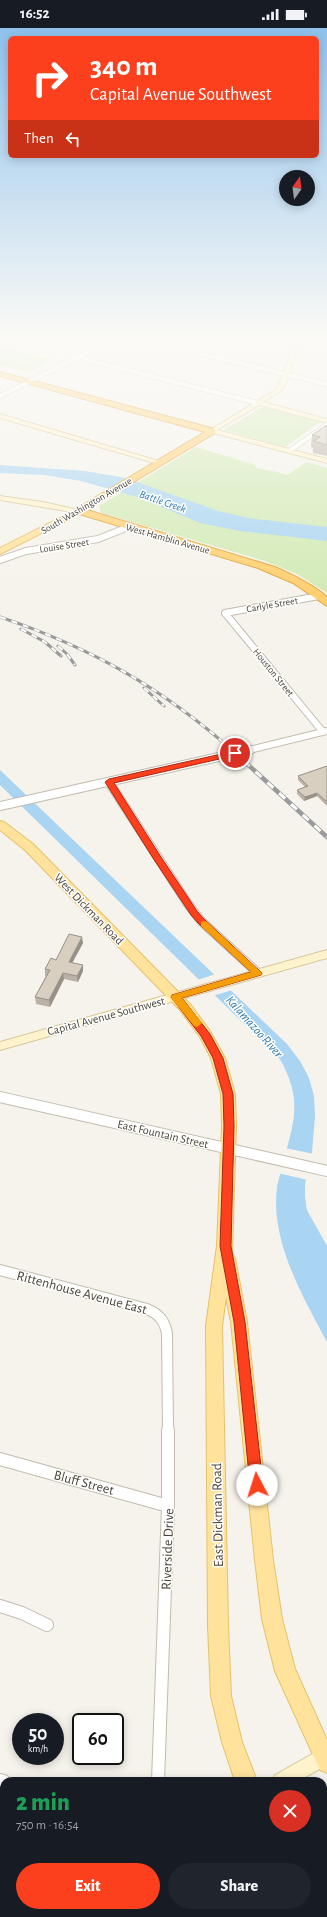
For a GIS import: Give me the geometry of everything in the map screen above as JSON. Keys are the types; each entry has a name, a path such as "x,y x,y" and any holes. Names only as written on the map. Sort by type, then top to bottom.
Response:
{"highway":[{"path":"179,422 212,431"},
{"name":"South Washington Avenue","path":"79,511 212,431"},
{"name":"West Hamblin Avenue","path":"79,511 128,527 262,566 286,575 323,599"}],"main road":[{"name":"South Washington Avenue","path":"0,551 79,511"},
{"name":"West Dickman Road","path":"0,824 29,847 176,997"},
{"name":"East Dickman Road","path":"176,997 205,1034 218,1058 228,1094 225,1246 214,1326 221,1696 232,1742 245,1777"},
{"name":"East Dickman Road","path":"225,1246 240,1329 264,1560 272,1619 285,1671 325,1760"}],"street":[{"path":"21,422 160,463"},
{"path":"212,431 227,422"},
{"path":"289,451 327,425"},
{"path":"212,431 327,462"},
{"name":"West Hamblin Avenue","path":"0,498 79,511"},
{"name":"Louise Street","path":"0,560 26,551 98,539 128,527"},
{"name":"Carlyle Street","path":"227,615 323,599"},
{"name":"Houston Street","path":"227,615 325,732"},
{"path":"3,805 325,732"},
{"path":"109,782 188,904 201,921 258,973"},
{"name":"Capital Avenue Southwest","path":"0,1046 327,954"},
{"name":"East Fountain Street","path":"0,1097 327,1170"},
{"name":"Rittenhouse Avenue East","path":"0,1270 147,1309 156,1312 162,1318"},
{"name":"Riverside Drive","path":"158,1777 168,1506 167,1334 165,1323 162,1318"},
{"name":"Bluff Street","path":"0,1459 168,1506"},
{"path":"0,1606 22,1613 47,1625"},
{"path":"289,1777 325,1760"}],"green space":[{"path":"237,422 320,422 285,447 224,430"},
{"path":"196,447 255,465 257,468 287,475 307,462 327,468 327,593 297,574 265,561 101,513 99,506"}],"water":[{"name":"Battle Creek","path":"0,465 85,471 126,478 218,511 248,518 327,527 327,541 240,531 200,523 137,497 81,481 44,475 0,473"},
{"name":"Kalamazoo River","path":"0,770 287,1044 300,1061 309,1078 314,1096 315,1116 312,1152 305,1184 305,1197 307,1210 327,1246 327,1342 290,1268 278,1228 276,1208 277,1188 293,1123 294,1111 292,1087 280,1059 0,785"}],"pier":[{"path":"216,974 232,990 213,996 197,980"},
{"path":"285,1148 314,1154 308,1180 278,1173"}],"building":[{"path":"327,425 327,445 314,441 320,437 312,435"},
{"path":"327,766 327,802 317,793 305,797 297,790 308,786 298,776"},
{"path":"69,934 82,937 69,962 83,965 77,976 63,973 49,1000 35,997 50,970 45,969 51,958 56,960"}],"railway":[{"path":"0,617 65,642 124,672 179,707 233,751"},
{"path":"21,629 45,642 61,656"},
{"path":"58,646 67,654 75,665"},
{"path":"144,688 164,706"},
{"path":"232,750 327,837"}],"slow traffic":[{"path":"197,1023 176,997 258,973 204,924"}],"route":[{"path":"235,753 109,782 194,913 258,973 176,997 205,1034 218,1058 228,1094 229,1126 225,1246 239,1322 247,1381 257,1485"}]}
